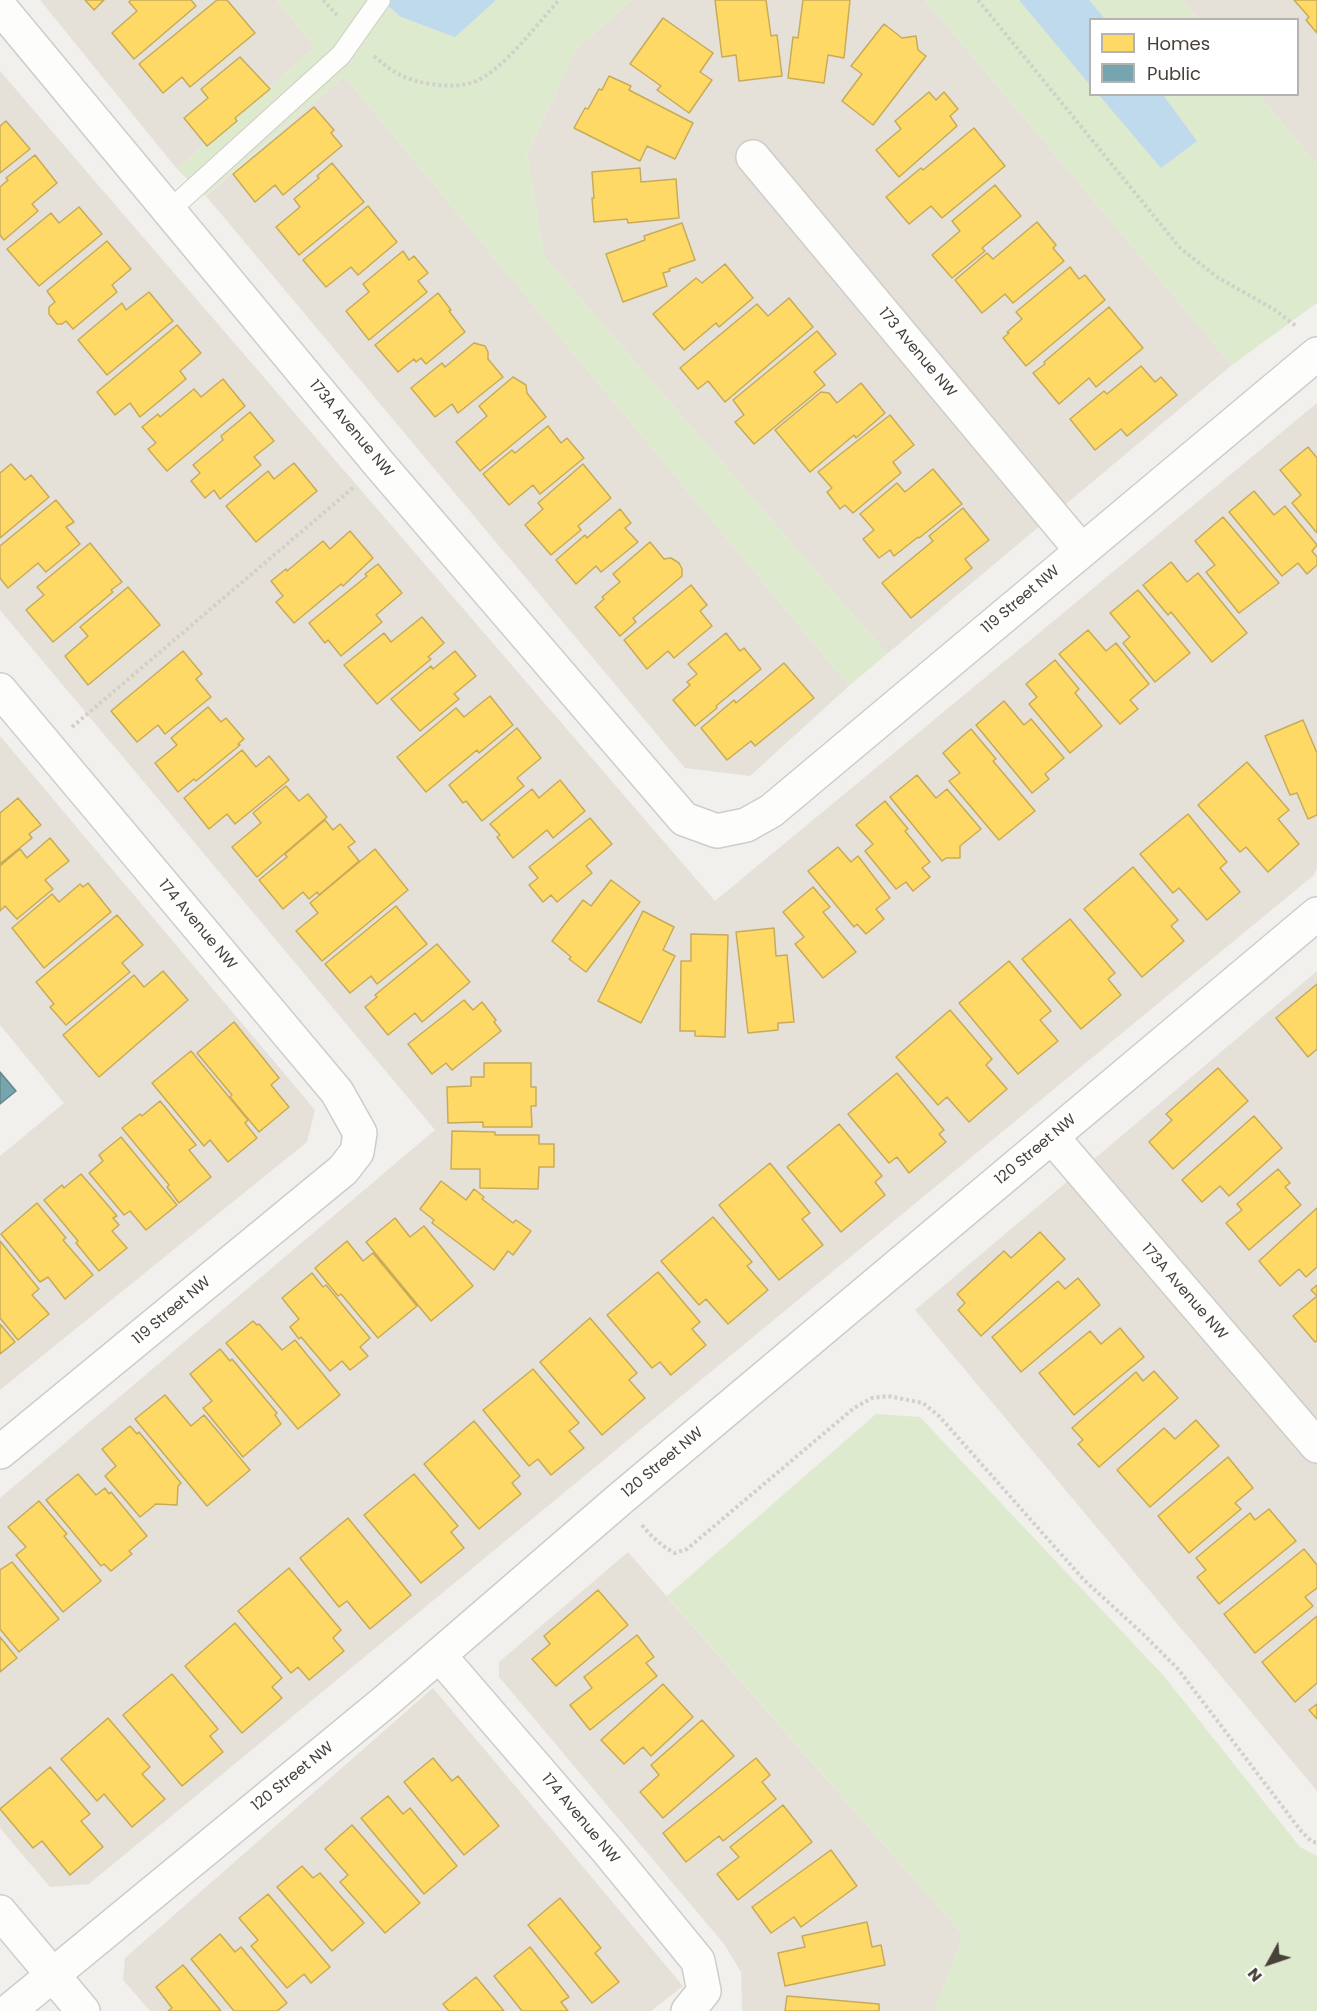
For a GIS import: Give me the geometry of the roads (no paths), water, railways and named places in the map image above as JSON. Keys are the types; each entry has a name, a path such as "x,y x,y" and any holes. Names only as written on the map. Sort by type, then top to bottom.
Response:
{"street":[{"name":"173A Avenue NW","path":"0,7 380,465 684,819 717,831"},
{"name":"173 Avenue NW","path":"753,157 1081,550"},
{"name":"119 Street NW","path":"717,831 746,825 771,811 1081,550 1310,345"},
{"name":"174 Avenue NW","path":"0,690 337,1092 360,1133 357,1152 343,1170"},
{"name":"120 Street NW","path":"9,2011 439,1655 620,1499 1317,914"},
{"name":"173A Avenue NW","path":"1052,1137 1317,1446"},
{"name":"119 Street NW","path":"0,1452 343,1170"},
{"name":"174 Avenue NW","path":"439,1655 593,1834 698,1961 696,2001"},
{"path":"0,1912 83,2011"}],"lane":[{"path":"170,210 341,55 380,0"}],"water":[{"path":"382,0 496,0 455,37 401,17"},
{"path":"1019,0 1089,0 1104,18 1089,18 1089,84"},
{"path":"1100,96 1164,96 1197,141 1161,168"}]}
